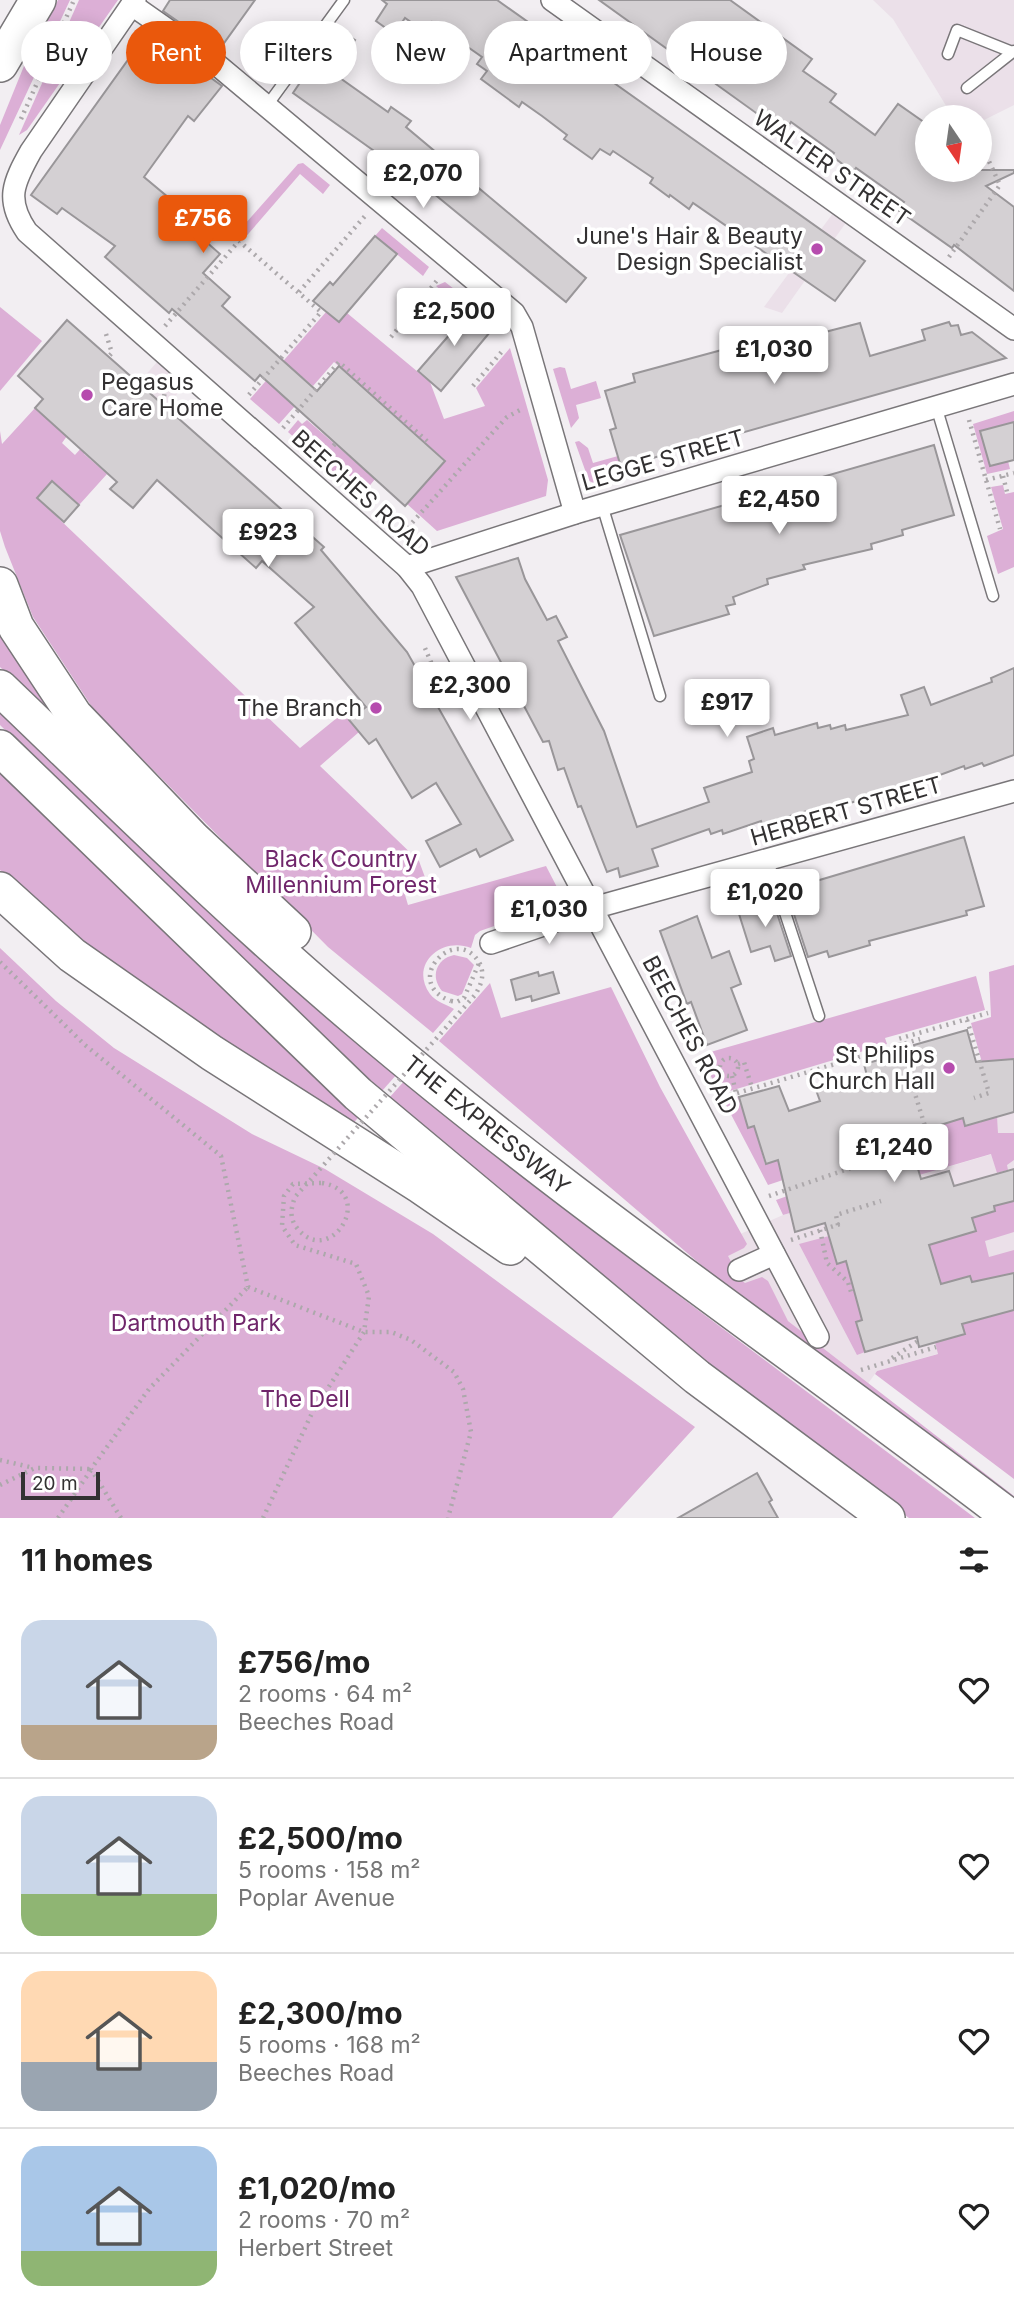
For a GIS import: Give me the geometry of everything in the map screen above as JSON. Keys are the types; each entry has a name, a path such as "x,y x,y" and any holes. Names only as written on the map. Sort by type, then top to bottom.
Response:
{"highway":[{"path":"0,64 38,0"},
{"path":"0,585 16,627 83,724 193,839 595,1211"},
{"name":"THE EXPRESSWAY","path":"0,688 219,898 362,1025 595,1211 1011,1518"},
{"path":"0,748 358,1094 697,1377"},
{"path":"0,890 72,955 212,1054 421,1186 697,1377 887,1518"}],"street":[{"name":"WALTER STREET","path":"552,0 1014,329"},
{"path":"133,2 215,63 514,313 522,327 575,513"},
{"name":"BEECHES ROAD","path":"133,2 31,151 18,174 13,205 27,232 407,567 422,586 818,1338"},
{"name":"LEGGE STREET","path":"407,567 575,513 1014,384"},
{"name":"HERBERT STREET","path":"491,943 593,908 1014,791"},
{"path":"739,1270 775,1254"}],"lane":[{"path":"266,107 344,0"},
{"path":"948,54 957,30 1013,51"},
{"path":"967,88 1013,51"},
{"path":"936,407 993,596"},
{"path":"602,505 660,696"},
{"path":"768,861 819,1016"}],"path":[{"path":"21,119 74,0"},
{"path":"947,259 1000,185 992,168"},
{"path":"299,292 368,212"},
{"path":"163,330 239,240 321,312 244,400"},
{"path":"391,337 442,274"},
{"path":"102,324 110,354 117,347"},
{"path":"473,386 511,341"},
{"path":"280,431 339,362 428,442"},
{"path":"163,403 167,382"},
{"path":"400,537 507,417 530,406"},
{"path":"969,419 1000,528"},
{"path":"317,463 335,444"},
{"path":"986,480 1014,472"},
{"path":"1003,476 1007,492"},
{"path":"420,677 433,667 425,649 433,643"},
{"path":"263,1518 312,1413 364,1332 369,1296 356,1264 295,1245 282,1226 284,1196 293,1184 322,1183 336,1188 342,1195 348,1212 342,1229 326,1239 307,1237 294,1224 291,1215 295,1197 480,987 482,970 473,955 466,951 449,951 441,955 431,969 432,985 436,993 457,1002 464,998 484,953 491,943"},
{"path":"0,962 85,1045 221,1156 248,1287"},
{"path":"769,1196 889,1155 890,1165 933,1152 898,1039 988,1013"},
{"path":"967,1020 989,1093 974,1098"},
{"path":"717,1099 920,1039"},
{"path":"731,1058 738,1064 737,1073 732,1076 725,1076 721,1071 721,1063 731,1058"},
{"path":"738,1064 744,1062 752,1088"},
{"path":"732,1076 736,1093"},
{"path":"791,1240 840,1224 836,1216 881,1202"},
{"path":"820,1230 827,1262 848,1282 852,1295"},
{"path":"248,1287 364,1332 391,1332 411,1340 435,1355 454,1372 463,1388 471,1432 448,1518"},
{"path":"58,1518 149,1389 248,1287"},
{"path":"888,1362 918,1341"},
{"path":"860,1370 936,1347"},
{"path":"0,1460 35,1468 91,1469"},
{"path":"0,1485 35,1468"},
{"path":"91,1469 121,1518"}],"shaded area":[{"path":"873,0 1014,0 1014,105 992,116 992,105 946,105 893,19"},
{"path":"839,205 852,214 782,313 764,307"},
{"path":"165,353 192,377 64,522 37,498"},
{"path":"1014,965 1014,1332 877,1371 867,1385 702,1251 783,1215 999,1152 989,972"}],"green space":[{"path":"58,0 70,0 60,21 47,21"},
{"path":"79,0 118,0 103,21 70,21"},
{"path":"21,73 21,84 31,84 0,150 0,125"},
{"path":"42,84 59,84 27,130 19,135"},
{"path":"303,163 330,185 323,194 300,174 243,240 236,234 298,164"},
{"path":"382,228 429,267 423,276 375,236"},
{"path":"445,282 498,323 490,332 436,286"},
{"path":"0,307 42,341 0,391"},
{"path":"326,312 339,322 347,313 430,382 444,419 485,406 476,388 510,348 548,480 546,496 437,531 407,504 445,460 334,362 313,386 295,371 278,390 295,406 279,424 250,399"},
{"path":"565,368 571,389 596,381 601,398 576,405 579,418 571,428 553,369"},
{"name":"Black Country Millennium Forest","path":"35,408 67,436 62,443 75,455 100,427 104,431 84,454 107,474 79,505 53,481 37,498 300,748 343,713 359,732 320,766 419,861 426,880 403,888 408,905 546,866 560,893 559,901 555,905 480,931 475,935 471,948 449,946 431,956 423,973 425,983 430,994 454,1009 433,1033 328,947 94,710 33,617 0,531 0,431 2,444"},
{"path":"1014,411 1014,422 980,431 990,466 1008,461 1010,469 987,474 973,424"},
{"path":"298,420 302,424 307,420 375,479 367,489 378,500 372,506 288,432"},
{"path":"579,441 588,448 593,463 618,456 623,475 594,483 589,481 575,442"},
{"path":"1003,485 1005,494 1014,492 1014,567 998,574 987,536 1003,529 991,487"},
{"path":"0,624 48,703 43,709 0,667"},
{"path":"0,709 398,1073 382,1091 0,725"},
{"path":"0,771 361,1114 352,1125 143,988 53,918 0,870"},
{"name":"Dartmouth Park","path":"0,948 56,1001 114,1048 252,1134 325,1169 433,1234 695,1427 612,1518 0,1518"},
{"path":"454,955 467,958 474,965 462,994 458,996 442,991 436,980 439,964"},
{"path":"1014,965 1014,1059 994,1061 998,1133 1014,1133 1014,1160 1007,1165 1008,1170 997,1173 991,1154 783,1215 776,1200 887,1161 890,1169 936,1153 929,1128 963,1118 965,1126 981,1122 975,1101 991,1095 971,1023 991,1017 989,972"},
{"path":"976,976 985,1010 885,1038 887,1044 720,1094 700,1055"},
{"path":"490,983 501,1018 611,987 660,1087 747,1244 728,1256 741,1280 745,1283 762,1277 768,1281 788,1321 1014,1496 1014,1509 782,1334 439,1041"},
{"path":"407,1078 682,1298 975,1518 909,1518 776,1418 599,1278 389,1098"},
{"path":"739,1097 754,1126 765,1164 778,1160 783,1180 768,1185 724,1101"},
{"path":"1014,1201 1014,1232 985,1241 989,1257 1014,1250 1014,1277 1013,1273 1008,1274 974,1289 970,1276 941,1284 893,1255 975,1230 971,1213 995,1211 994,1206"},
{"path":"829,1236 836,1263 846,1261 862,1320 856,1322 865,1352 857,1355 799,1244"},
{"path":"1014,1310 1014,1479 875,1374 877,1371 938,1354 935,1342 965,1334 962,1324"}],"building":[{"path":"170,0 255,0 226,40 226,21 177,21 163,11"},
{"path":"382,0 497,0 527,21 484,21 484,69 477,64 482,57 470,49 470,21 409,21 405,18 403,21 376,21 387,4"},
{"path":"599,0 730,0 759,21 666,21 666,48 652,38 652,21 628,21"},
{"path":"787,41 812,59 803,71 836,94 830,102 875,135 898,104 915,116 915,182 992,182 992,170 1014,170 1014,173 986,186 1014,207 1014,291 954,245 952,248 898,210 904,202 856,168 853,172 832,156 834,153 791,122 784,133 716,84 787,84"},
{"path":"126,63 126,84 222,86 194,121 188,116 144,177 175,203 170,210 220,254 203,273 230,297 222,306 317,391 339,366 445,461 405,506 260,375 255,381 172,309 169,313 105,257 115,246 62,208 57,214 31,195"},
{"path":"299,84 349,84 388,112 391,107 411,121 406,127 586,278 566,302 433,193 293,93"},
{"path":"488,84 615,84 865,261 835,301 693,203 689,209 670,195 669,197 650,183 653,178 613,151 610,155 600,149 592,159 564,139 567,135 542,116 522,102 519,107"},
{"path":"375,236 397,254 339,322 313,301 330,282 333,285"},
{"path":"459,305 490,332 441,391 418,371 451,333 442,325"},
{"path":"67,320 324,547 321,550 407,652 513,840 480,857 476,849 440,867 426,841 461,824 436,783 412,798 376,739 369,744 349,720 366,707 295,623 314,607 262,561 256,568 157,480 133,508 110,489 117,482 35,408 43,399 18,376"},
{"path":"949,322 951,326 958,325 961,335 972,332 1006,358 621,467 610,430 616,428 605,391 635,382 633,374 744,344 746,349 860,323 870,356 925,340 922,330"},
{"path":"1014,422 1014,460 990,466 980,431"},
{"path":"934,445 954,515 902,530 903,535 871,544 872,549 803,565 805,569 767,579 768,584 733,597 735,604 726,606 729,614 654,636 620,535"},
{"path":"52,481 79,505 64,522 37,498"},
{"path":"518,558 525,579 547,620 556,616 567,637 558,641 604,731 637,827 709,802 704,788 752,772 749,761 754,759 747,737 773,728 775,735 817,723 818,728 830,725 831,729 845,725 846,730 908,715 901,695 924,687 931,705 992,682 991,678 1014,668 1014,755 984,766 982,763 965,769 964,766 921,782 816,813 814,809 762,824 761,821 723,834 722,830 711,834 709,829 652,849 658,866 620,877 618,868 607,872 564,768 558,770 549,741 543,742 456,577"},
{"path":"964,837 984,906 966,911 967,915 869,941 870,945 829,957 827,951 808,957 786,890"},
{"path":"772,898 791,956 775,961 770,946 751,952 739,914 746,912 744,906"},
{"path":"697,916 712,958 729,951 741,984 731,988 747,1030 707,1045 691,1002 687,1004 660,931"},
{"path":"538,972 539,976 553,972 559,993 532,1001 531,996 516,1000 511,980"},
{"path":"967,1030 976,1062 1014,1059 1014,1112 965,1126 963,1118 908,1135 921,1179 949,1171 954,1186 1014,1169 1014,1201 994,1206 995,1211 972,1218 976,1231 929,1245 941,1284 970,1276 972,1282 1014,1273 1014,1310 962,1324 965,1334 919,1347 917,1337 865,1352 856,1322 862,1320 846,1261 837,1264 825,1223 795,1232 778,1160 766,1164 754,1126 748,1128 739,1097 779,1086 789,1111 820,1101 816,1090 867,1076 864,1064 915,1050 914,1045"},
{"path":"757,1473 772,1500 769,1502 778,1518 678,1518"}],"place":[{"name":"June's Hair & Beauty Design Specialist","path":"817,249"},
{"name":"Pegasus Care Home","path":"87,395"},
{"name":"The Branch","path":"376,708"},
{"name":"St Philips Church Hall","path":"949,1068"}],"park label":[{"name":"The Dell","path":"305,1399"}]}
